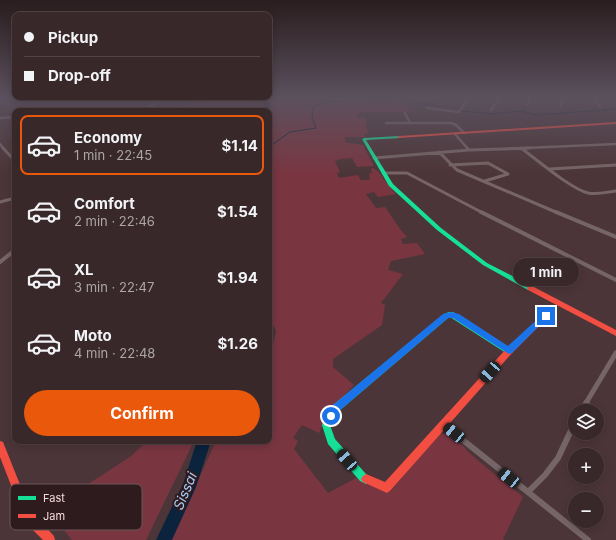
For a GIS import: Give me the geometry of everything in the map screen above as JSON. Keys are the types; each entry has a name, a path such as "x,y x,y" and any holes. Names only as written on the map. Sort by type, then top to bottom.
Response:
{"street":[{"path":"452,123 456,125 464,133"},
{"path":"613,123 365,139 374,158 391,185 417,210 485,264 616,333"},
{"path":"455,134 469,150"},
{"path":"0,144 12,158"},
{"path":"374,158 469,150 616,144"},
{"path":"521,148 585,192 593,193 616,191"},
{"path":"439,152 450,165 457,170 616,237"},
{"path":"450,165 488,163 508,174 484,182"},
{"path":"550,169 616,165"},
{"path":"383,173 407,173 616,280"},
{"path":"0,202 10,198"},
{"path":"0,262 12,255"},
{"path":"509,351 456,316 451,314 446,316 336,408 326,425 331,441 363,478 387,488 509,351 546,316"},
{"path":"585,404 616,353"},
{"path":"444,424 588,540"},
{"path":"528,492 545,475 558,458 568,435"},
{"path":"0,445 15,484"},
{"path":"41,530 50,540"}],"shaded area":[{"path":"272,123 366,123 366,128 369,134 364,134 365,137 345,137 345,142 363,145 374,166 357,167 352,158 335,161 340,172 337,173 339,178 358,175 361,180 370,180 369,174 372,172 371,169 373,168 376,170 396,194 378,197 374,192 366,194 376,208 385,207 407,237 401,239 403,244 417,243 425,254 391,261 388,270 403,274 381,303 385,305 382,325 333,359 333,367 354,385 328,413 319,433 302,425 293,438 298,441 294,449 328,493 356,478 390,492 436,437 442,433 448,435 460,443 470,454 523,497 503,539 504,540 171,540 215,444 272,444 272,349 276,332 272,322"},
{"path":"144,444 193,444 146,540 72,540 64,530 142,530 142,484 88,484 130,457"}],"waterway":[{"path":"272,145 290,132 316,128 314,123"},
{"name":"Sissai","path":"164,540 189,487 203,444"}],"traffic: fast":[{"path":"399,137 364,139 391,185 439,229 485,264 530,288"},
{"path":"366,479 363,478 331,441 326,425 336,408 446,316 451,314 509,351"}],"traffic: jam":[{"path":"399,137 613,123"},
{"path":"530,288 616,333"},
{"path":"366,479 387,488 509,351 546,316"},
{"path":"0,445 15,484"},
{"path":"41,530 50,540"}],"route":[{"path":"331,416 336,408 449,314 456,316 509,351 546,316"}]}
